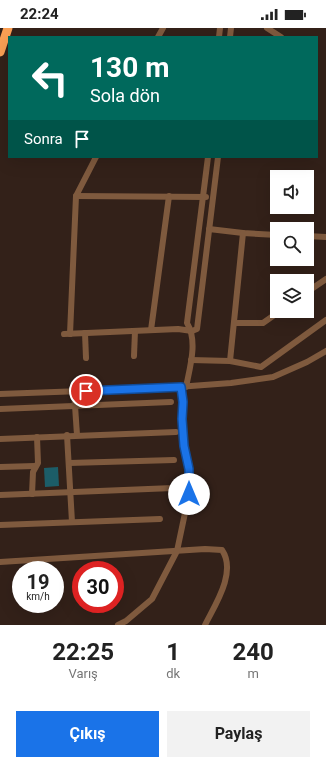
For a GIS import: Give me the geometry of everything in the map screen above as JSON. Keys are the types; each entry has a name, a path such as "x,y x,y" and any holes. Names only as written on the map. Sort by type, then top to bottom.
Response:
{"highway":[{"path":"0,52 8,28"}],"street":[{"path":"267,28 279,36"},
{"path":"95,158 76,196 67,334 178,329 192,331 197,330 218,158"},
{"path":"118,625 126,621 152,599 177,552 189,494 189,469 184,446 182,419 184,387 191,360 192,331 187,323 208,158"},
{"path":"76,196 169,196 204,197 213,199"},
{"path":"151,330 169,196"},
{"path":"209,229 243,234 270,235"},
{"path":"230,361 243,234"},
{"path":"314,236 326,237"},
{"path":"314,287 326,279"},
{"path":"234,323 263,323 270,318"},
{"path":"191,360 230,361 261,367 326,320"},
{"path":"134,356 135,331"},
{"path":"85,333 86,358"},
{"path":"0,394 184,387 231,383 273,377 307,362 326,351"},
{"path":"74,391 77,435"},
{"path":"0,409 171,402"},
{"path":"0,439 67,435 176,432"},
{"path":"67,435 72,522"},
{"path":"32,494 32,472 38,463 37,437"},
{"path":"69,464 174,460"},
{"path":"0,467 35,466"},
{"path":"0,495 173,488"},
{"path":"0,525 160,519"},
{"path":"0,562 177,552 205,549 222,550 226,556 227,570 224,588 205,625"}],"water":[{"path":"58,467 59,486 45,487 44,468"}],"route":[{"path":"86,391 181,387 183,402 182,419 184,446 189,469 189,494"}]}
